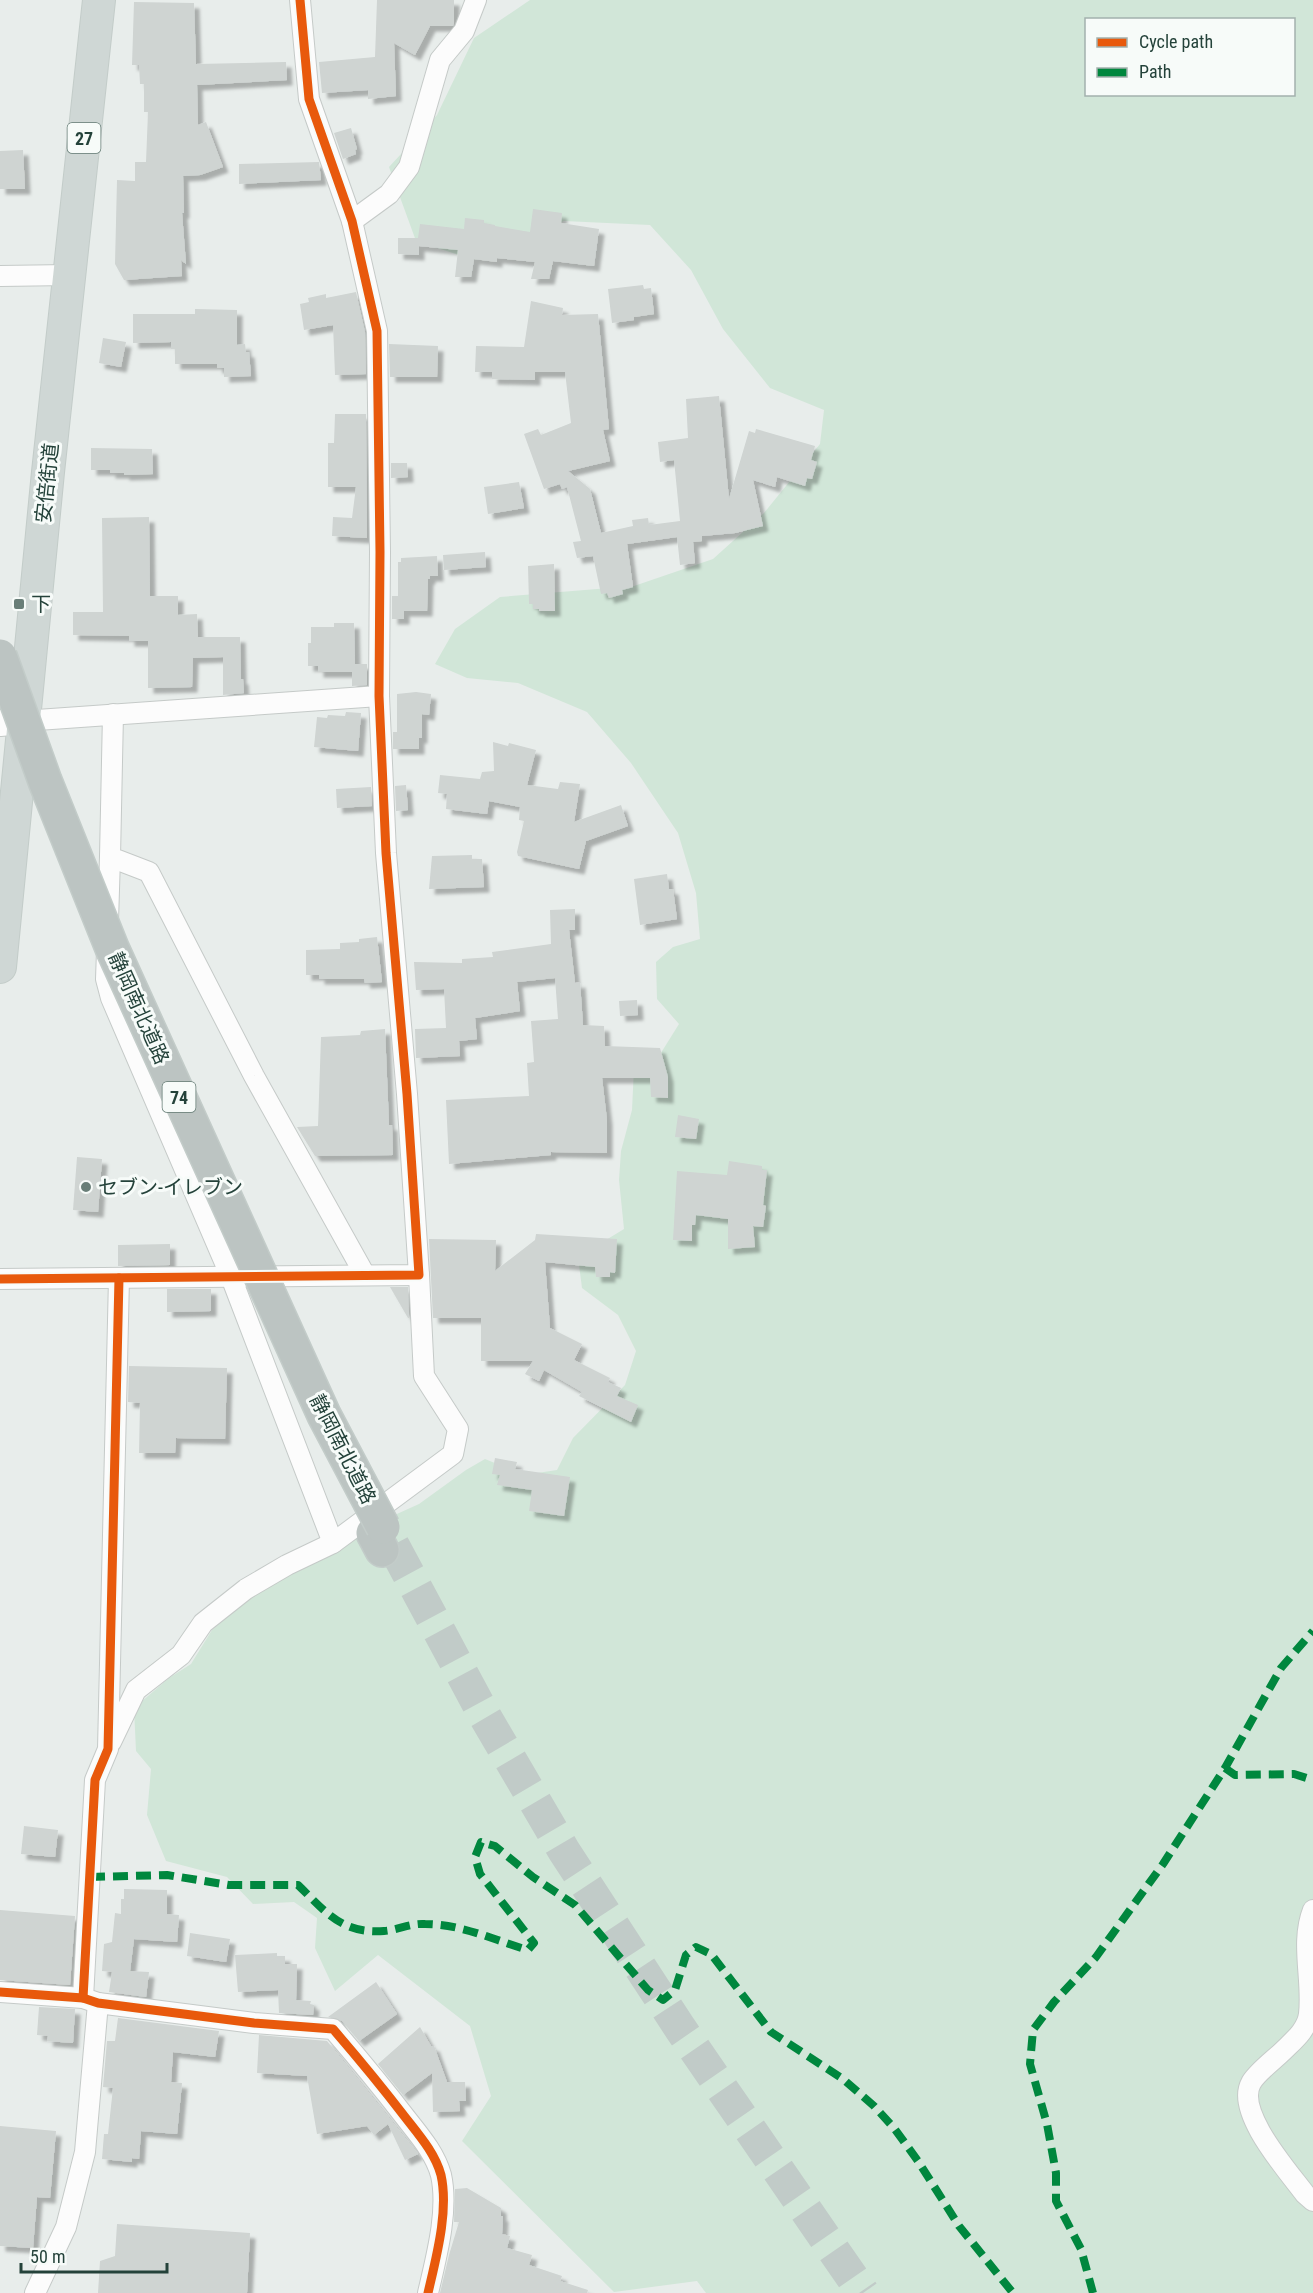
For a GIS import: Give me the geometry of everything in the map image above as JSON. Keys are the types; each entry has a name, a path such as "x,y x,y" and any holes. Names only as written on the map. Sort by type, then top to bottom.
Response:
{"highway":[{"name":"静岡南北道路","path":"0,656 45,782 117,958 383,1539 286,1356 100,952 8,717"}],"main road":[{"name":"安倍街道","path":"0,968 8,717 69,275 99,0"}],"street":[{"path":"35,2293 66,2227 85,2152 95,1780 136,1690 181,1655 203,1623 246,1589 287,1565 333,1543 453,1454 458,1429 424,1376 407,1094 386,853 379,696 377,331 352,220 309,99 300,0"},
{"path":"352,220 388,194 409,167 440,60 464,31 476,0"},
{"path":"0,276 69,275"},
{"path":"8,717 113,714 379,696"},
{"path":"113,714 106,979 111,998 231,1277 333,1543"},
{"path":"110,857 149,872 254,1076 365,1275"},
{"path":"0,1279 419,1275"},
{"path":"108,1749 119,1278"},
{"path":"1313,1910 1307,1925 1309,2015 1301,2033 1251,2083 1247,2098 1250,2111 1260,2130 1305,2194 1313,2200"},
{"path":"0,1992 90,2000 254,2023 333,2029 378,2082 432,2152 441,2176 443,2200 440,2234 428,2293"}],"green space":[{"path":"530,0 1313,0 1313,2293 706,2293 697,2281 614,2292 462,2141 491,2096 470,2026 378,1955 335,1991 315,1948 317,1918 294,1902 253,1904 227,1877 166,1861 147,1815 151,1769 136,1751 134,1708 169,1678 191,1664 212,1630 251,1597 357,1532 419,1504 485,1459 524,1475 557,1470 573,1438 625,1385 636,1351 618,1315 582,1288 578,1257 624,1229 619,1180 621,1151 632,1110 634,1068 659,1056 679,1024 657,999 656,962 673,947 700,939 696,893 678,833 631,763 587,712 518,683 467,678 435,664 455,629 500,597 634,586 713,559 764,513 820,444 824,410 770,388 723,329 691,270 650,225 564,221 465,257 416,241 389,167 437,115 474,38"}],"building":[{"path":"377,0 454,0 454,23 453,26 430,26 415,55 394,43 396,96 368,99 368,90 322,93 319,62 375,57"},
{"path":"134,2 194,3 196,64 286,62 287,80 197,85 198,125 206,122 223,167 200,175 183,176 184,213 182,213 186,264 181,260 182,276 124,280 115,264 117,180 135,181 135,162 146,162 148,112 144,112 144,84 140,84 139,65 132,65"},
{"path":"351,128 357,149 356,154 343,159 334,133"},
{"path":"23,150 25,189 0,189 0,151"},
{"path":"319,162 321,180 239,184 239,164"},
{"path":"533,209 562,213 561,223 599,229 594,266 553,261 549,279 531,279 535,262 497,258 497,262 474,259 471,277 455,277 458,250 419,246 419,255 398,254 398,238 418,238 420,224 464,229 465,218 484,220 484,223 495,226 530,232"},
{"path":"643,285 644,289 651,288 654,314 612,323 608,289"},
{"path":"356,292 365,332 366,374 335,375 333,325 304,330 300,304 309,302 308,298 326,294 326,298"},
{"path":"531,301 563,308 562,315 598,314 609,429 603,430 610,461 568,471 590,489 601,533 633,526 632,520 648,518 649,525 680,521 674,460 660,462 658,442 688,438 686,399 719,396 729,499 749,431 755,433 756,429 815,446 811,460 817,462 812,479 807,478 805,486 777,477 775,487 753,480 763,526 735,533 702,536 702,541 693,542 695,563 680,565 677,537 627,544 633,587 622,590 623,594 609,598 607,593 601,594 593,556 577,558 573,542 581,541 567,487 562,489 560,484 544,489 524,434 538,429 541,435 571,423 565,372 535,372 535,380 492,379 492,372 475,372 476,346 524,347"},
{"path":"195,309 237,310 237,345 245,344 246,352 249,352 251,376 224,377 224,368 217,368 217,364 175,364 175,349 171,349 171,342 133,343 133,314 195,314"},
{"path":"103,338 126,342 121,367 99,363"},
{"path":"389,344 438,346 437,377 390,377"},
{"path":"335,414 366,414 367,538 332,536 333,517 352,518 356,487 328,487 328,443 334,443"},
{"path":"91,448 152,449 153,474 124,475 124,473 110,473 110,470 91,470"},
{"path":"391,463 407,463 408,477 391,478"},
{"path":"519,482 524,508 488,514 484,487"},
{"path":"149,517 150,596 178,596 178,615 197,614 198,637 240,637 241,679 243,679 244,693 223,695 223,657 193,658 192,687 148,688 148,641 129,641 129,636 73,635 73,612 103,612 102,518"},
{"path":"485,552 486,567 444,570 443,555"},
{"path":"437,556 438,576 430,576 428,579 427,611 404,611 404,619 392,619 392,596 398,596 398,562 401,562 401,558"},
{"path":"554,564 555,611 533,609 533,604 529,604 528,566"},
{"path":"334,623 354,623 355,664 367,664 367,685 352,686 352,672 318,672 318,666 308,666 311,627 334,627"},
{"path":"416,692 431,694 429,715 422,714 422,738 419,738 419,749 393,749 393,732 397,732 397,694"},
{"path":"346,712 361,713 358,751 314,747 317,717 345,716"},
{"path":"493,742 508,746 509,743 536,750 527,785 558,789 560,782 580,784 574,822 621,805 628,826 586,841 579,869 518,856 524,821 519,820 520,807 489,801 487,814 446,809 447,794 438,793 440,775 480,779 482,772 494,771"},
{"path":"406,785 408,810 396,811 395,786"},
{"path":"371,787 372,806 337,808 336,789"},
{"path":"472,855 472,859 482,859 484,887 429,889 432,856"},
{"path":"667,874 669,889 673,889 677,919 640,925 634,879"},
{"path":"575,909 575,930 569,930 575,983 580,982 583,1025 604,1026 605,1046 660,1048 668,1077 668,1098 651,1097 650,1078 602,1078 607,1120 607,1153 551,1152 551,1155 449,1164 446,1100 529,1096 527,1063 534,1062 531,1021 558,1019 555,978 517,982 520,1011 475,1018 477,1039 459,1041 460,1056 416,1058 415,1029 446,1028 444,989 416,990 414,962 462,963 462,959 493,957 492,952 551,944 550,910"},
{"path":"377,937 382,982 365,983 364,979 319,979 319,975 306,975 306,950 340,949 340,943 359,942 359,939"},
{"path":"637,1000 638,1015 620,1016 619,1001"},
{"path":"385,1029 389,1125 392,1125 393,1155 315,1156 297,1127 318,1126 321,1037 360,1035 361,1031"},
{"path":"678,1115 699,1119 696,1139 675,1137"},
{"path":"77,1157 102,1159 98,1212 73,1210"},
{"path":"729,1161 762,1166 762,1170 767,1170 763,1227 753,1226 755,1247 728,1249 728,1219 696,1215 695,1225 692,1225 692,1241 673,1240 677,1171 727,1175"},
{"path":"536,1234 617,1239 615,1273 610,1272 610,1277 596,1277 595,1267 545,1262 550,1328 582,1344 574,1360 610,1378 608,1382 621,1388 617,1396 638,1405 631,1422 579,1396 582,1392 544,1370 539,1381 525,1374 533,1361 481,1361 481,1318 433,1318 429,1239 496,1240 495,1271 535,1240"},
{"path":"170,1244 170,1265 118,1266 118,1245"},
{"path":"390,1287 408,1287 409,1318 408,1318"},
{"path":"167,1289 211,1289 211,1311 167,1312"},
{"path":"129,1366 227,1368 225,1439 176,1438 175,1453 139,1453 140,1403 128,1402"},
{"path":"495,1458 517,1462 515,1469 570,1477 564,1516 529,1511 532,1490 497,1485 500,1475 492,1474"},
{"path":"24,1826 58,1830 55,1857 21,1854"},
{"path":"124,1889 167,1890 167,1914 179,1915 177,1942 134,1939 130,1971 149,1972 146,1997 109,1992 112,1972 102,1971 104,1944 112,1942 115,1913 121,1914"},
{"path":"0,1910 75,1916 70,1985 0,1980"},
{"path":"190,1933 230,1939 226,1962 187,1956"},
{"path":"277,1953 277,1956 285,1956 285,1964 297,1964 296,2000 311,2001 310,2004 314,2005 313,2015 279,2013 278,1990 238,1992 235,1955"},
{"path":"376,1982 397,2014 359,2041 342,2021 328,2017"},
{"path":"39,2007 75,2009 73,2043 47,2041 48,2036 37,2035"},
{"path":"118,2018 219,2031 215,2057 173,2052 171,2082 182,2083 177,2134 141,2131 139,2159 132,2158 132,2162 102,2159 104,2134 108,2134 113,2088 103,2087 107,2041 115,2041"},
{"path":"420,2027 431,2046 434,2046 447,2082 465,2082 466,2101 459,2101 460,2111 433,2112 432,2073 403,2095 378,2064"},
{"path":"259,2035 327,2041 418,2154 405,2160 388,2124 374,2135 367,2126 317,2134 307,2076 257,2073"},
{"path":"0,2126 56,2131 50,2198 37,2197 33,2248 0,2246"},
{"path":"467,2188 501,2208 502,2234 510,2236 507,2248 532,2255 529,2265 562,2276 560,2281 588,2290 587,2293 440,2293 459,2222 454,2222 455,2189"},
{"path":"117,2224 250,2233 247,2293 98,2293 100,2261 115,2256"}],"tunnel":[{"path":"393,1545 483,1713 564,1851 680,2028 863,2293"}],"marked path":[{"path":"1093,2293 1081,2249 1056,2201 1056,2173 1047,2124 1030,2064 1033,2030 1054,2002 1096,1957 1163,1864 1225,1768 1281,1668 1313,1631"},
{"path":"1225,1768 1235,1775 1294,1774 1313,1780"},
{"path":"90,1877 167,1875 229,1885 298,1885 335,1919 356,1929 384,1931 415,1925 438,1925 464,1930 528,1950 534,1943 480,1874 475,1857 481,1842 495,1846 533,1877 575,1905 648,1990 663,2000 675,1990 686,1955 696,1947 711,1954 771,2032 843,2079 874,2106 894,2128 959,2226 1013,2293"}],"cycle path":[{"path":"0,1279 419,1275 407,1094 386,853 379,696 377,331 352,221 309,99 300,0"},
{"path":"83,1998 95,1780 108,1749 119,1278"},
{"path":"0,1992 83,1998 98,2003 254,2023 333,2029 421,2137 431,2152 441,2175 443,2219 428,2293"}],"place":[{"name":"下","path":"19,604"},
{"name":"セブン-イレブン","path":"86,1187"}]}
